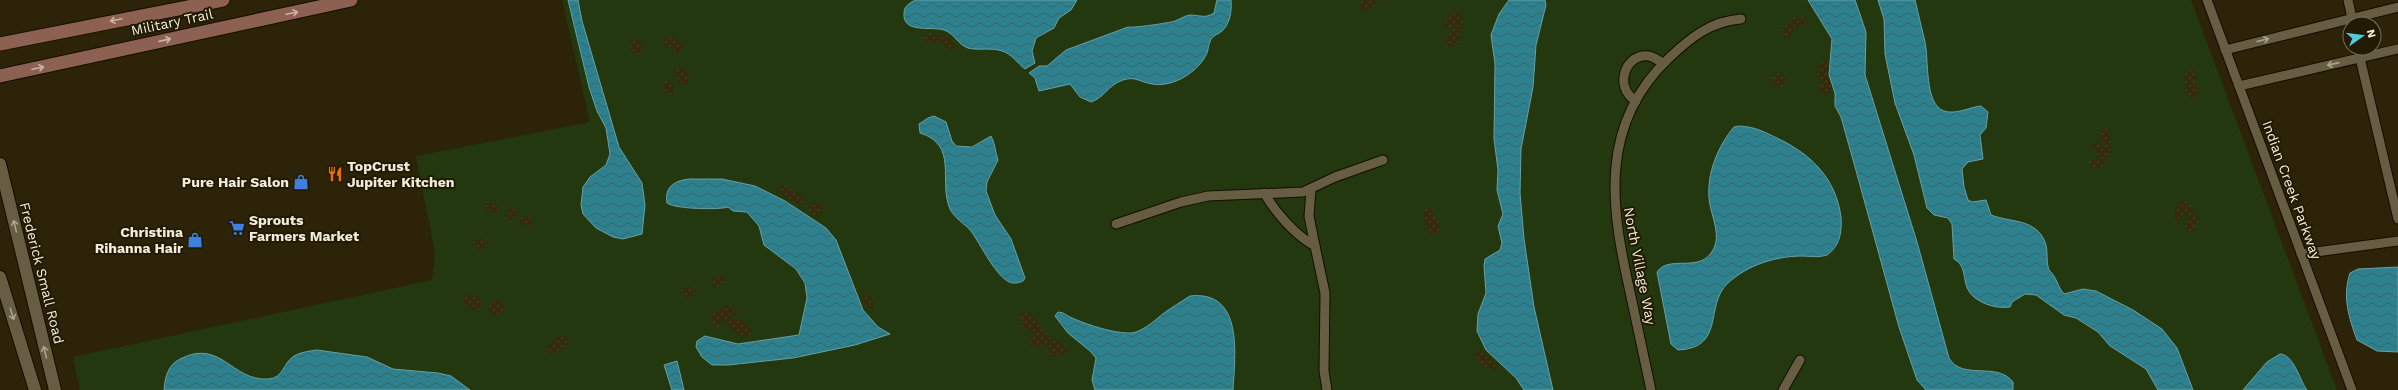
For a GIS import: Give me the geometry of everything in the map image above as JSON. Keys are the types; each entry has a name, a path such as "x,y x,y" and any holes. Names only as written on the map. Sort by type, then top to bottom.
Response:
{"main road":[{"name":"Military Trail","path":"0,44 223,0"},
{"name":"Military Trail","path":"0,76 351,0"}],"street":[{"name":"Indian Creek Parkway","path":"2207,0 2352,390"},
{"path":"2348,0 2352,16"},
{"path":"2360,16 2398,7"},
{"name":"North Village Way","path":"1651,390 1619,244 1615,214 1615,163 1620,140 1636,101 1663,63 1693,37 1714,24 1741,18"},
{"path":"2225,50 2342,21"},
{"path":"2239,86 2398,48"},
{"path":"1636,101 1625,91 1622,84 1623,76 1630,64 1643,56 1650,56 1663,63"},
{"path":"2360,58 2398,219"},
{"path":"1116,224 1181,202 1208,196 1295,193 1311,190 1335,177 1383,160"},
{"name":"Frederick Small Road","path":"0,164 55,390"},
{"path":"1311,190 1309,216 1326,293 1324,370 1327,390"},
{"path":"1264,193 1284,221 1306,242 1315,246"},
{"path":"2301,254 2398,241"},
{"path":"0,277 35,390"},
{"path":"1783,390 1800,360"}],"green space":[{"path":"562,0 2191,0 2337,390 80,390 73,357 432,280 435,253 416,156 590,122"}],"sand":[{"path":"1361,0 1379,0 1367,12 1360,8"},
{"path":"1452,12 1461,14 1463,21 1459,41 1451,47 1445,46 1445,39 1454,29 1452,26 1445,29 1443,25"},
{"path":"1795,17 1804,18 1806,25 1793,28 1792,36 1786,39 1783,36 1782,30"},
{"path":"927,34 936,34 949,38 955,45 956,49 949,50 942,43 927,43 924,39"},
{"path":"673,36 684,45 678,53 663,43 665,37"},
{"path":"636,40 641,42 643,47 641,52 636,54 631,52 629,47 631,42"},
{"path":"1822,60 1828,62 1828,74 1833,87 1829,94 1819,93 1819,87 1824,80 1818,79 1817,71"},
{"path":"683,68 690,79 684,85 679,84 674,73 678,69"},
{"path":"2190,69 2197,72 2198,77 2191,80 2196,82 2198,86 2196,97 2192,99 2187,96 2184,74"},
{"path":"1779,73 1784,75 1786,80 1784,85 1779,87 1774,85 1772,80 1774,75"},
{"path":"666,80 670,80 674,87 673,94 662,93"},
{"path":"2103,128 2108,129 2111,148 2103,167 2093,169 2089,164 2089,159 2092,157 2096,162 2099,154 2090,146 2096,142 2101,147 2104,146 2099,135"},
{"path":"784,185 803,197 804,203 799,206 778,192 778,187"},
{"path":"2182,200 2189,203 2199,219 2199,222 2194,223 2196,228 2193,232 2188,233 2185,228 2188,217 2187,214 2183,215 2182,222 2174,220 2176,207"},
{"path":"816,202 821,204 823,209 821,214 816,216 811,214 809,209 811,204"},
{"path":"485,203 497,204 500,210 496,214 486,210 483,206"},
{"path":"1427,207 1431,209 1440,225 1439,233 1434,236 1429,234 1422,213"},
{"path":"512,208 517,209 518,213 510,222 505,219 505,215"},
{"path":"528,216 533,219 531,226 518,224 519,219"},
{"path":"478,238 482,238 486,244 482,250 478,250 474,246 474,242"},
{"path":"722,274 725,276 726,280 719,286 714,287 711,279"},
{"path":"688,286 692,288 694,292 692,296 688,298 684,296 682,292 684,288"},
{"path":"865,293 874,302 873,309 869,309 863,302 862,294"},
{"path":"468,294 481,300 481,307 478,310 471,310 463,304 462,298"},
{"path":"497,300 504,305 505,308 500,315 497,316 490,311 489,308 494,301"},
{"path":"726,305 738,311 738,315 731,315 731,319 742,320 752,330 751,335 746,337 738,336 722,320 720,321 721,328 715,327 710,316"},
{"path":"1025,311 1033,316 1048,337 1069,347 1069,354 1051,357 1047,352 1051,348 1050,345 1031,347 1028,341 1035,334 1022,329 1019,326 1024,322 1019,315"},
{"path":"559,335 568,338 569,343 556,354 550,354 546,351 547,346"},
{"path":"1480,349 1496,365 1497,370 1490,370 1480,363 1475,353"}],"water":[{"path":"568,0 578,0 582,21 619,147 642,183 645,205 642,234 623,239 613,237 596,228 583,214 581,205 583,187 590,177 606,165 610,154 606,128 597,111 589,87"},
{"path":"915,0 1077,0 1071,10 1059,18 1054,28 1036,38 1032,51 1035,63 1025,69 1006,52 993,49 968,48 944,30 913,27 908,24 905,20 904,11 908,5"},
{"path":"1217,0 1231,0 1231,13 1227,25 1222,31 1212,38 1207,53 1198,66 1184,77 1176,81 1160,85 1134,79 1127,79 1118,82 1099,98 1091,102 1080,97 1070,84 1039,91 1035,78 1029,73 1039,66 1047,66 1066,50 1128,27 1172,22 1190,15 1211,15 1214,13"},
{"path":"1509,0 1545,0 1546,5 1536,45 1533,87 1521,149 1520,193 1524,239 1534,307 1553,390 1524,390 1516,378 1486,350 1477,331 1478,314 1486,293 1484,266 1485,259 1500,250 1502,243 1498,226 1503,214 1497,190 1498,170 1494,139 1495,64 1491,35 1499,14"},
{"path":"1808,0 1855,0 1866,32 1865,75 1917,242 1949,358 1955,365 1962,368 1989,371 2006,376 2013,382 2013,390 1926,390 1917,380 1899,327 1841,117 1835,106 1835,93 1829,75 1832,39"},
{"path":"1878,0 1915,0 1925,42 1930,91 1933,100 1938,107 1944,111 1953,112 1981,106 1988,112 1986,128 1980,135 1983,159 1968,162 1962,169 1964,187 1968,200 1972,202 1986,200 1991,215 2023,223 2037,230 2042,236 2046,245 2049,270 2064,294 2083,289 2096,291 2133,310 2162,329 2177,348 2193,390 2158,390 2146,369 2110,346 2098,332 2076,318 2064,315 2036,295 2025,294 2012,302 2010,307 1995,307 1976,299 1970,293 1963,269 1954,259 1952,224 1948,218 1934,215 1927,208 1914,155 1895,103 1885,54 1884,19"},
{"path":"934,116 946,122 952,141 956,146 972,147 991,136 998,160 987,182 986,191 995,215 1011,239 1025,278 1023,281 1012,283 1004,278 993,266 971,231 950,209 947,198 943,155 939,146 932,139 920,133 919,124"},
{"path":"1734,127 1751,127 1779,139 1791,145 1812,161 1828,180 1834,191 1841,217 1839,238 1835,247 1827,255 1817,257 1800,256 1780,258 1761,263 1744,271 1728,283 1721,292 1709,334 1703,342 1693,347 1678,350 1671,344 1657,272 1662,267 1669,264 1693,263 1700,261 1707,257 1713,250 1716,231 1709,198 1710,179 1715,160 1723,143"},
{"path":"690,179 722,179 755,186 785,201 826,228 836,240 863,310 878,327 890,334 855,345 793,358 728,365 712,365 702,357 696,347 697,341 705,336 738,344 799,335 807,298 805,283 796,269 764,245 759,226 747,212 733,211 728,207 678,207 667,203 667,192 669,188 680,181"},
{"path":"2398,267 2398,352 2377,351 2357,340 2351,324 2347,299 2350,273 2358,269"},
{"path":"1190,296 1207,297 1220,303 1228,314 1235,343 1233,390 1095,390 1092,380 1096,358 1090,351 1068,333 1055,316 1058,312 1110,331 1129,333 1136,332 1151,324 1167,311"},
{"path":"317,350 367,357 393,369 438,373 451,376 470,390 164,390 166,376 170,368 180,359 194,354 206,354 216,357 244,374 255,378 268,379 277,376 294,356"},
{"path":"2280,354 2285,355 2293,363 2307,390 2243,390 2267,362"},
{"path":"677,361 684,390 672,390 664,365"}],"place":[{"name":"TopCrust Jupiter Kitchen","path":"335,174"},
{"name":"Pure Hair Salon","path":"301,182"},
{"name":"Sprouts Farmers Market","path":"237,228"},
{"name":"Christina Rihanna Hair","path":"195,240"}]}
